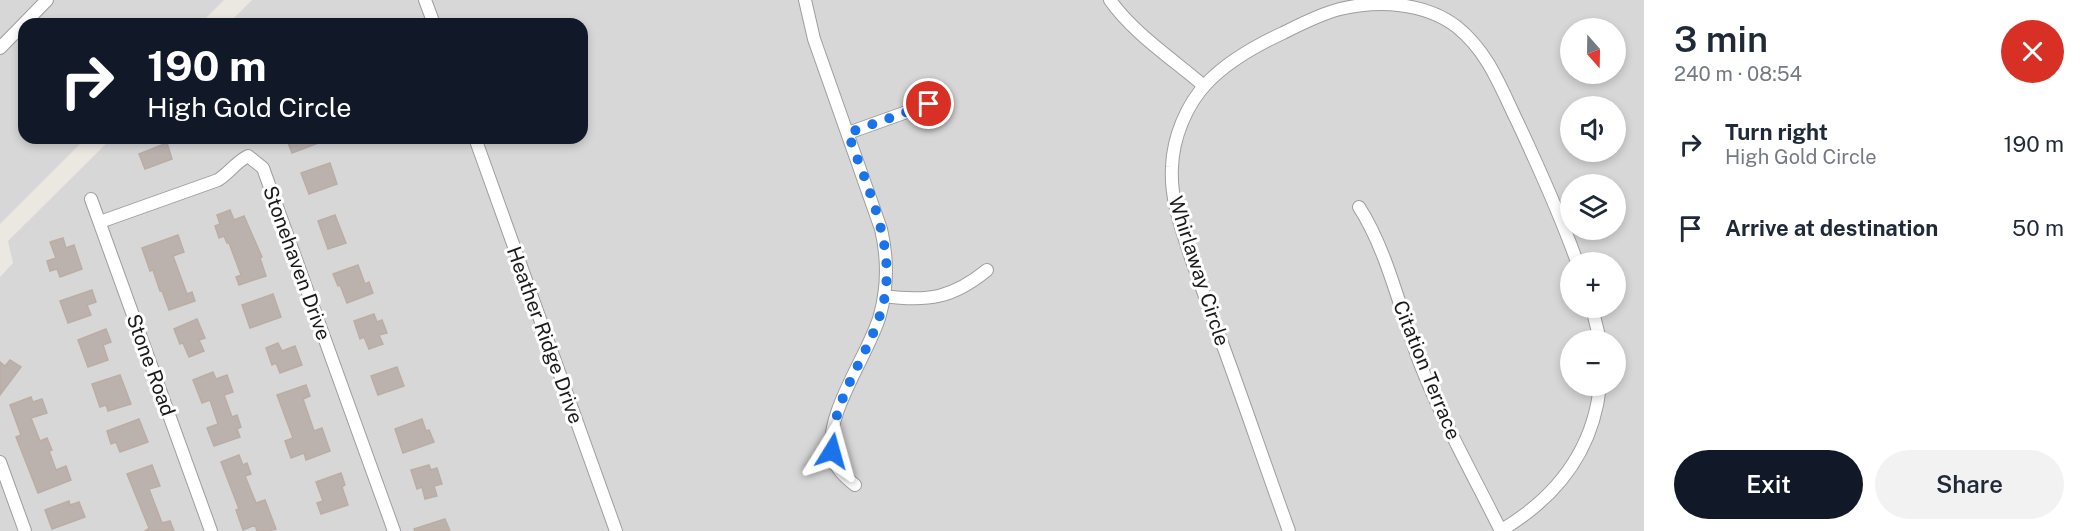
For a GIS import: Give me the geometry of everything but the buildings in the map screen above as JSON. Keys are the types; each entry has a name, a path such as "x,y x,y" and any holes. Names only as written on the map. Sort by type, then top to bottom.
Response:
{"street":[{"path":"29,18 47,0"},
{"path":"425,0 432,18"},
{"path":"805,0 814,39 881,229 885,248 887,273 880,317 848,386 832,440 833,458 837,467 855,485"},
{"path":"1110,0 1151,42 1204,86"},
{"name":"Whirlaway Circle","path":"1289,531 1175,208 1172,169 1178,135 1188,111 1204,86 1223,69 1262,43 1340,9 1389,4 1411,7 1433,14 1456,27 1477,46 1493,70 1542,172 1573,252"},
{"path":"0,48 18,30"},
{"path":"848,133 929,104"},
{"name":"Heather Ridge Drive","path":"477,144 616,531"},
{"name":"Stonehaven Drive","path":"100,222 218,180 248,156 263,168 394,531"},
{"name":"Stone Road","path":"91,199 211,531"},
{"name":"Citation Terrace","path":"1359,207 1374,233 1429,385 1458,449 1501,531"},
{"path":"884,296 918,300 947,295 960,290 987,270"},
{"path":"1501,531 1528,514 1569,470 1578,456 1592,423 1599,396"},
{"path":"0,462 25,531"}],"shaded area":[{"path":"0,0 224,0 206,18 18,18 18,144 80,144 0,224"},
{"path":"252,0 1644,0 1644,531 0,531 0,277 13,263 8,241 106,144 588,144 588,18 234,18"}],"route":[{"path":"832,451 833,430 837,416 848,386 880,317 887,273 881,229 848,133 929,104"}]}
